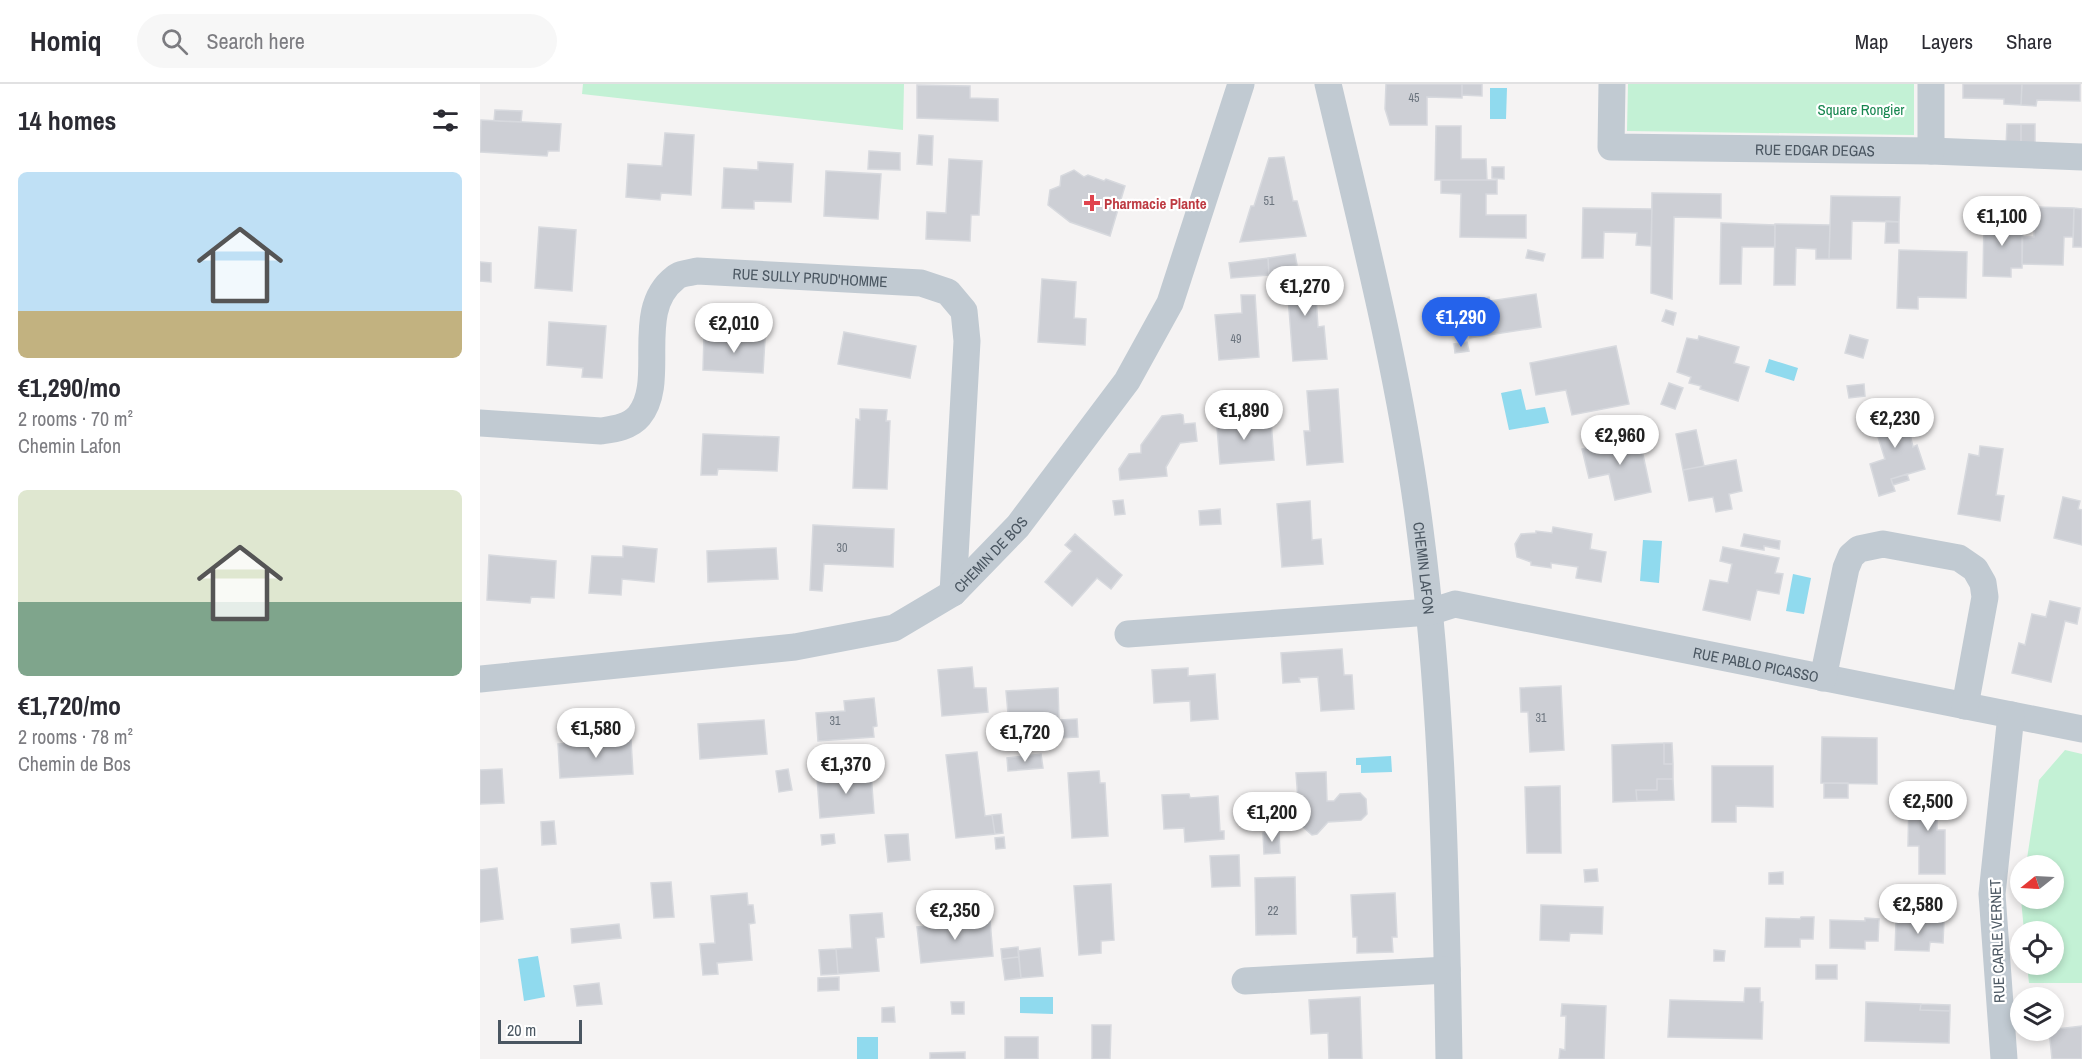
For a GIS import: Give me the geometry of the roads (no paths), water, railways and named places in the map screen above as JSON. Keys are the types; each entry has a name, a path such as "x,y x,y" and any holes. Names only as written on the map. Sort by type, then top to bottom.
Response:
{"street":[{"name":"CHEMIN DE BOS","path":"480,679 806,645 894,628 953,593 1018,526 1127,381 1170,303 1241,84"},
{"name":"CHEMIN LAFON","path":"1328,84 1379,300 1409,455 1430,612 1437,702 1449,1059"},
{"name":"RUE EDGAR DEGAS","path":"1612,84 1611,147 1931,151 2082,157"},
{"path":"1931,151 1932,84"},
{"name":"RUE SULLY PRUD'HOMME","path":"480,423 601,431 620,428 638,416 649,393 653,317 661,292 676,276 697,271 921,283 948,292 964,311 967,341 953,593"},
{"path":"1823,678 1846,568 1851,556 1859,549 1882,544 1959,558 1975,569 1983,583 1985,597 1965,706"},
{"name":"RUE PABLO PICASSO","path":"1128,634 1430,612 1455,604 2082,729"},
{"name":"RUE CARLE VERNET","path":"2004,1059 1992,894 2011,716"},
{"path":"1245,981 1447,970"}],"water":[{"path":"1490,88 1507,88 1506,119 1490,119"},
{"path":"1769,359 1798,368 1794,381 1765,372"},
{"path":"1521,389 1526,410 1545,407 1549,423 1509,430 1501,393"},
{"path":"1643,540 1662,541 1659,583 1640,581"},
{"path":"1793,574 1811,578 1804,614 1786,611"},
{"path":"1391,756 1392,772 1361,773 1361,765 1356,765 1356,758"},
{"path":"538,956 545,997 524,1001 518,959"},
{"path":"1020,997 1053,997 1053,1014 1020,1013"},
{"path":"857,1037 878,1037 878,1059 857,1059"}],"place":[{"name":"Pharmacie Plante","path":"1092,203"}],"park label":[{"name":"Square Rongier","path":"1861,109"}]}
